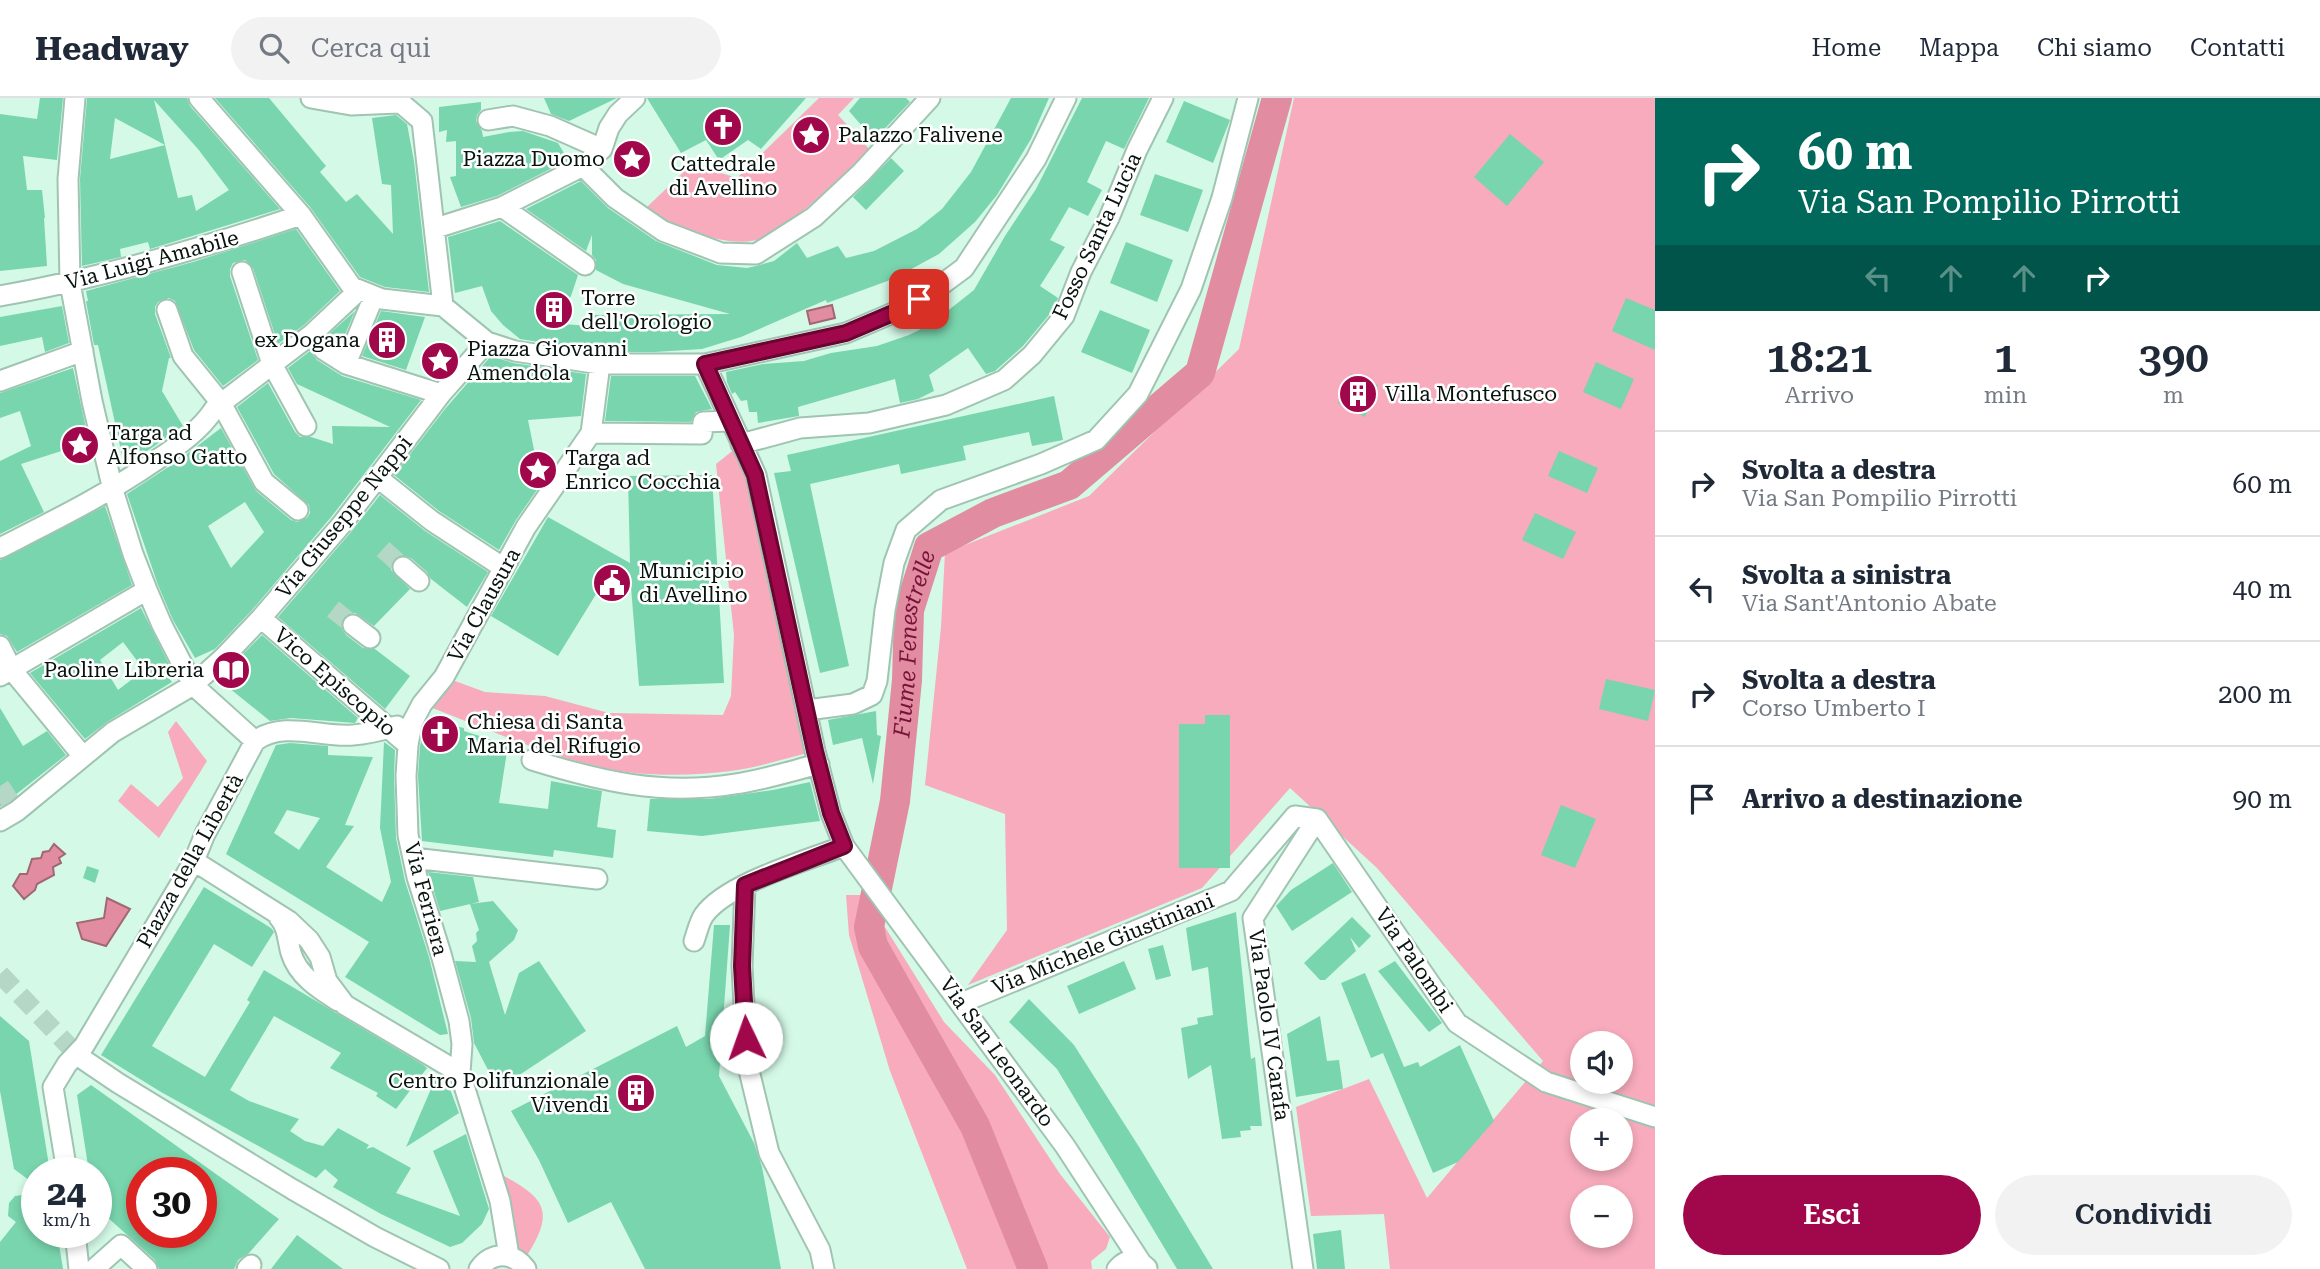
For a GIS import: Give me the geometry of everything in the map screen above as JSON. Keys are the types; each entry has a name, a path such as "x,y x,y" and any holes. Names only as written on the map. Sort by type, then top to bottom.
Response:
{"street":[{"path":"75,98 68,178 70,283 83,351 113,490 133,554 162,625 193,685 256,741 281,730 352,735 412,723"},
{"path":"199,98 302,215 352,288 382,299 443,306 487,342 515,351 600,364 705,364 846,333 900,310 964,268 1036,159 1066,98"},
{"path":"311,98 351,105 397,100 422,121 443,306"},
{"path":"436,228 502,206 583,166 602,149 609,128 618,114 635,98"},
{"path":"583,166 615,198 663,231 721,253 756,254 814,217 861,173 930,98"},
{"name":"Fosso Santa Lucia","path":"741,444 800,428 869,423 946,405 1004,380 1032,355 1063,316 1163,98"},
{"path":"807,710 853,704 872,695 877,681 885,610 894,562 906,530 941,500 1041,464 1096,440 1138,394 1191,289 1222,198 1248,98"},
{"path":"488,120 513,116 550,127 602,149"},
{"path":"502,206 585,265"},
{"name":"Via Luigi Amabile","path":"0,296 70,283 233,238 302,215"},
{"path":"242,272 272,364 306,426"},
{"path":"0,548 113,490 204,424 221,403 366,293"},
{"path":"346,364 366,293"},
{"path":"167,310 183,356 221,403 264,482 298,510"},
{"path":"312,334 324,350 346,364 442,394"},
{"name":"Via Giuseppe Nappi","path":"12,813 113,732 193,685 261,618 487,342"},
{"path":"0,381 83,351"},
{"path":"600,364 591,433 702,435 703,422 730,421"},
{"name":"Via San Leonardo","path":"705,364 755,475 819,764 831,813 844,846 861,873 888,905 1065,1146 1145,1266"},
{"name":"Via Clausura","path":"412,723 422,704 444,677 551,480 591,433"},
{"path":"378,478 432,521 504,568"},
{"path":"403,567 419,582"},
{"path":"6,673 147,590"},
{"name":"Vico Episcopio","path":"261,618 408,746"},
{"path":"354,625 370,638"},
{"path":"0,646 6,673 82,755"},
{"path":"364,733 368,711"},
{"name":"Via Ferriera","path":"412,723 406,776 408,835 459,1021 462,1044 460,1073"},
{"name":"Piazza della Libertà","path":"65,1157 53,1087 67,1064 79,1051 194,861 205,834 256,741"},
{"path":"532,760 580,775 633,786 691,788 734,784 819,764"},
{"name":"Via Michele Giustiniani","path":"961,1003 1231,891 1295,816 1317,819"},
{"name":"Via Palombi","path":"1317,819 1457,1023 1546,1082 1655,1117"},
{"name":"Via Paolo IV Carafa","path":"1303,1269 1253,918 1317,819"},
{"path":"694,941 703,916 721,899 745,885 844,846"},
{"path":"413,858 597,879"},
{"path":"194,861 289,921 309,940 320,957 327,981 345,1005 460,1073 500,1201 509,1256"},
{"path":"745,885 742,966 747,1062 769,1153 820,1250 824,1269"},
{"path":"79,1051 85,1060 118,1083 292,1189 439,1269"},
{"path":"1118,1267 1122,1250 1119,1230"},
{"path":"94,1269 121,1245 147,1269"},
{"path":"77,1248 79,1269"},
{"path":"480,1269 492,1257 509,1256 522,1263 526,1269"},
{"path":"1118,1267 1131,1260 1145,1266"}],"shaded area":[{"path":"819,98 854,98 838,115 870,150 786,224 760,239 733,241 702,235 647,210 692,164 737,178"},
{"path":"1294,98 1655,98 1655,1269 1390,1269 1384,1214 1311,1216 1296,1107 1369,1079 1427,1198 1543,1061 1377,868 1290,788 1202,888 968,985 1007,930 1005,814 925,785 941,627 945,553 1089,496 1239,349"},
{"path":"832,305 835,318 810,324 807,311"},
{"path":"741,444 815,751 731,771 683,775 635,773 608,769 554,754 422,704 444,677 485,692 545,696 609,713 723,715 731,696 734,635 716,464"},
{"path":"176,721 207,761 159,838 118,801 131,784 158,807 183,778 168,732"},
{"path":"54,844 65,854 59,858 61,863 53,867 54,875 37,884 35,890 24,899 13,886 20,874 27,874 32,859 41,858 43,852 49,851"},
{"path":"846,895 865,895 944,1022 995,1075 1060,1174 1110,1237 1106,1249 1091,1261 1092,1269 967,1269 890,1071 849,935"},
{"path":"107,898 130,909 106,946 82,939 77,923 104,918"},
{"path":"491,1169 524,1188 541,1205 541,1229 522,1263"}],"building":[{"path":"40,98 63,98 57,160 23,156 27,190 42,190 47,266 0,271 0,114 37,119"},
{"path":"87,98 187,98 190,106 280,209 150,249 148,242 120,249 121,257 82,266 80,179","holes":["154,100 198,149 229,190 196,211 192,195 178,198","115,118 165,145 110,159"]},
{"path":"215,98 269,98 326,166 320,172 346,202 357,194 393,234 391,185 382,184 372,118 396,115 407,124 414,161 429,292 385,287 360,277 310,207"},
{"path":"544,98 617,98 569,121 551,114"},
{"name":"Cattedrale di Avellino","path":"647,98 806,98 761,149 748,140 719,160 706,140 681,153"},
{"path":"860,98 906,98 910,102 874,140 849,111"},
{"path":"1011,98 1049,98 1031,139 997,195 975,222 939,254 893,279 827,303 826,300 741,337 702,349 601,352 520,339 491,311 482,286 455,293 448,237 500,221 578,275 571,296 556,314 565,314 561,324 593,326 592,315 730,314 623,284 596,270 596,260 592,255 592,235 586,251 526,209 581,181 608,208 656,241 717,265 747,268 756,266 774,261 797,243 807,258 838,246 846,258 874,251 917,229 942,209 971,172"},
{"path":"1082,98 1149,98 1124,149 1106,141 1087,182 1102,190 1088,216 1069,207 1050,240 1065,247 1040,286 1058,298 1053,310 1023,346 995,371 986,374 968,348 929,375 934,391 918,399 900,403 895,379 798,407 799,416 758,423 757,412 749,412 747,400 741,401 735,392 732,394 726,372 763,364 804,361 831,353 877,346 931,324 974,290 1036,189"},
{"path":"1184,101 1230,120 1213,163 1166,142"},
{"path":"481,102 476,121 483,137 523,131 558,143 568,160 497,196 461,207 450,177 456,176 456,141 446,142 447,130 439,132 439,107"},
{"path":"1510,134 1544,162 1507,206 1474,177"},
{"path":"891,158 904,171 866,210 853,197"},
{"path":"1155,174 1203,190 1188,232 1140,215"},
{"path":"296,229 340,291 304,325 278,344 253,268 245,260 233,263 230,276 258,360 223,386 194,350 175,301 169,298 158,302 155,314 171,358 162,391 183,426 127,465 122,455 98,345 94,345 86,291 193,262"},
{"path":"1126,242 1173,260 1157,302 1110,283"},
{"path":"1626,298 1655,310 1655,350 1612,331"},
{"path":"62,306 69,343 45,352 42,337 0,346 0,317"},
{"path":"1100,310 1150,330 1132,373 1081,352"},
{"path":"355,311 340,346 328,335"},
{"name":"ex Dogana","path":"381,311 425,317 406,370 362,356"},
{"path":"310,351 317,360 342,376 421,400 332,516 252,610 215,649 195,658 173,620 158,585 127,494 221,428 256,491 291,520 297,522 307,518 310,513 309,505 274,474 237,407 268,383 300,437 311,437 333,444 332,426 390,427 297,384 288,368","holes":["245,502 264,532 231,568 208,526"]},
{"path":"491,356 513,363 586,374 581,416 528,420 541,484 499,550 439,511 394,475 445,409"},
{"path":"1596,362 1634,379 1621,409 1583,392"},
{"path":"73,368 89,442 21,464 44,512 0,534 0,461 31,446 20,411 0,418 0,393"},
{"name":"Villa Montefusco","path":"1351,374 1378,385 1365,417 1338,403"},
{"path":"611,376 695,376 712,409 696,412 691,422 605,421"},
{"path":"1054,396 1063,440 1032,446 1029,432 963,446 966,460 901,474 899,464 810,484 849,666 820,673 774,473 791,471 787,455"},
{"path":"1559,451 1598,468 1587,493 1548,476"},
{"name":"Municipio di Avellino","path":"712,475 724,683 639,686 631,587 598,591 558,656 491,616 548,517 630,563 628,476"},
{"path":"380,495 425,531 488,572 467,607 431,579 411,558 400,555 393,560 391,570 410,589 374,626 355,613 343,618 342,629 346,635 363,648 375,649 410,676 385,709 278,617"},
{"path":"105,506 132,585 17,652 7,636 0,634 0,560"},
{"path":"1535,513 1576,532 1563,559 1522,540"},
{"path":"141,608 169,664 162,669 172,682 107,722 85,739 30,673","holes":["123,642 144,670 118,690 100,660"]},
{"path":"262,635 358,718 355,723 291,718 270,721 218,679"},
{"path":"1606,679 1655,690 1648,721 1599,709"},
{"path":"0,708 23,746 47,731 66,755 0,807"},
{"path":"876,711 877,735 881,736 873,784 862,738 833,745 828,720"},
{"path":"1205,715 1230,715 1230,868 1179,868 1179,724 1205,724"},
{"path":"427,720 464,728 464,731 508,745 499,803 548,809 551,781 602,791 597,827 616,830 613,858 554,850 553,857 422,841 418,776 420,746"},
{"path":"384,742 395,750 396,838 405,881 429,957 448,1034 440,1035 345,977 369,942 226,854 276,745 290,743 328,746 328,755 373,757 345,825 354,826 326,867 382,902 391,882 380,828","holes":["287,810 320,818 299,850 274,833"]},
{"path":"810,782 820,821 702,836 647,831 650,799 709,799"},
{"path":"1561,805 1596,819 1575,868 1541,855"},
{"path":"1333,863 1352,892 1292,931 1276,906 1291,890"},
{"path":"87,866 99,870 95,883 83,878"},
{"path":"428,872 473,877 479,902 440,911"},
{"path":"204,887 274,932 252,967 214,944 152,1046 205,1077 250,1002 247,1000 264,970 422,1064 427,1068 396,1109 376,1096 378,1093 330,1068 341,1053 274,1016 230,1090 249,1101 299,1119 290,1131 305,1141 323,1146 338,1128 369,1145 366,1149 373,1147 411,1168 396,1193 460,1216 433,1151 466,1134 489,1209 482,1224 462,1243 450,1247 381,1214 333,1187 338,1180 325,1169 316,1178 161,1092 101,1055"},
{"path":"493,901 518,930 514,940 489,962 505,1015 519,973 539,961 586,1031 498,1089 474,1043 471,1018 455,961 476,962 472,946 477,941 476,933 479,930 470,904"},
{"path":"1236,912 1251,1059 1255,1057 1262,1126 1250,1126 1251,1130 1240,1131 1241,1137 1222,1139 1211,1065 1188,1079 1181,1028 1198,1024 1197,1018 1213,1015 1208,967 1192,971 1186,928"},
{"path":"1352,917 1371,936 1359,948 1350,937 1356,951 1325,980 1320,980 1304,963"},
{"name":"Centro Polifunzionale Vivendi","path":"714,925 730,925 719,1076 754,1143 762,1167 781,1269 645,1269 611,1202 568,1223 539,1160 511,1111 677,1026 686,1047 705,1036"},
{"path":"1163,945 1171,976 1156,980 1148,949"},
{"path":"1124,961 1136,989 1079,1014 1067,986"},
{"path":"1395,961 1442,1023 1429,1032 1378,971"},
{"path":"1365,973 1404,1067 1418,1062 1420,1067 1460,1045 1494,1121 1458,1162 1433,1173 1383,1053 1371,1058 1341,983"},
{"path":"1029,999 1074,1045 1213,1269 1177,1269 1057,1069 1009,1022"},
{"path":"0,1016 29,1041 48,1157 21,1157 21,1174 14,1169 0,1091"},
{"path":"1320,1016 1327,1061 1339,1060 1343,1089 1296,1097 1287,1034"},
{"path":"437,1075 447,1081 459,1113 406,1147"},
{"path":"91,1085 192,1157 126,1157 126,1234 112,1221 112,1157 87,1157 77,1095"},
{"path":"217,1175 279,1219 249,1253 238,1260 234,1269 159,1269 155,1260 142,1248 217,1248"},
{"path":"21,1195 21,1248 60,1248 63,1269 0,1269 0,1242 16,1222 8,1216 9,1203 15,1196"},
{"path":"1341,1230 1345,1269 1317,1269 1313,1234"},
{"path":"297,1235 343,1269 271,1269"}],"waterway":[{"name":"Fiume Fenestrelle","path":"1033,1269 975,1126 873,946 869,927 895,801 907,680 909,610 929,547 993,513 1069,485 1200,373 1277,98"}],"tunnel":[{"path":"383,549 403,567"},
{"path":"333,609 353,625"},
{"path":"0,786 15,809"},
{"path":"0,974 86,1064"}],"place":[{"name":"Cattedrale di Avellino","path":"723,127"},
{"name":"Palazzo Falivene","path":"811,135"},
{"name":"Piazza Duomo","path":"632,159"},
{"name":"Torre dell'Orologio","path":"554,310"},
{"name":"ex Dogana","path":"387,340"},
{"name":"Piazza Giovanni Amendola","path":"440,361"},
{"name":"Villa Montefusco","path":"1358,394"},
{"name":"Targa ad Alfonso Gatto","path":"80,445"},
{"name":"Targa ad Enrico Cocchia","path":"538,470"},
{"name":"Municipio di Avellino","path":"612,583"},
{"name":"Paoline Libreria","path":"231,670"},
{"name":"Chiesa di Santa Maria del Rifugio","path":"440,734"},
{"name":"Centro Polifunzionale Vivendi","path":"636,1093"}],"route":[{"path":"746,1038 742,966 745,885 844,846 831,813 815,751 755,475 705,364 846,333 919,299"}]}
